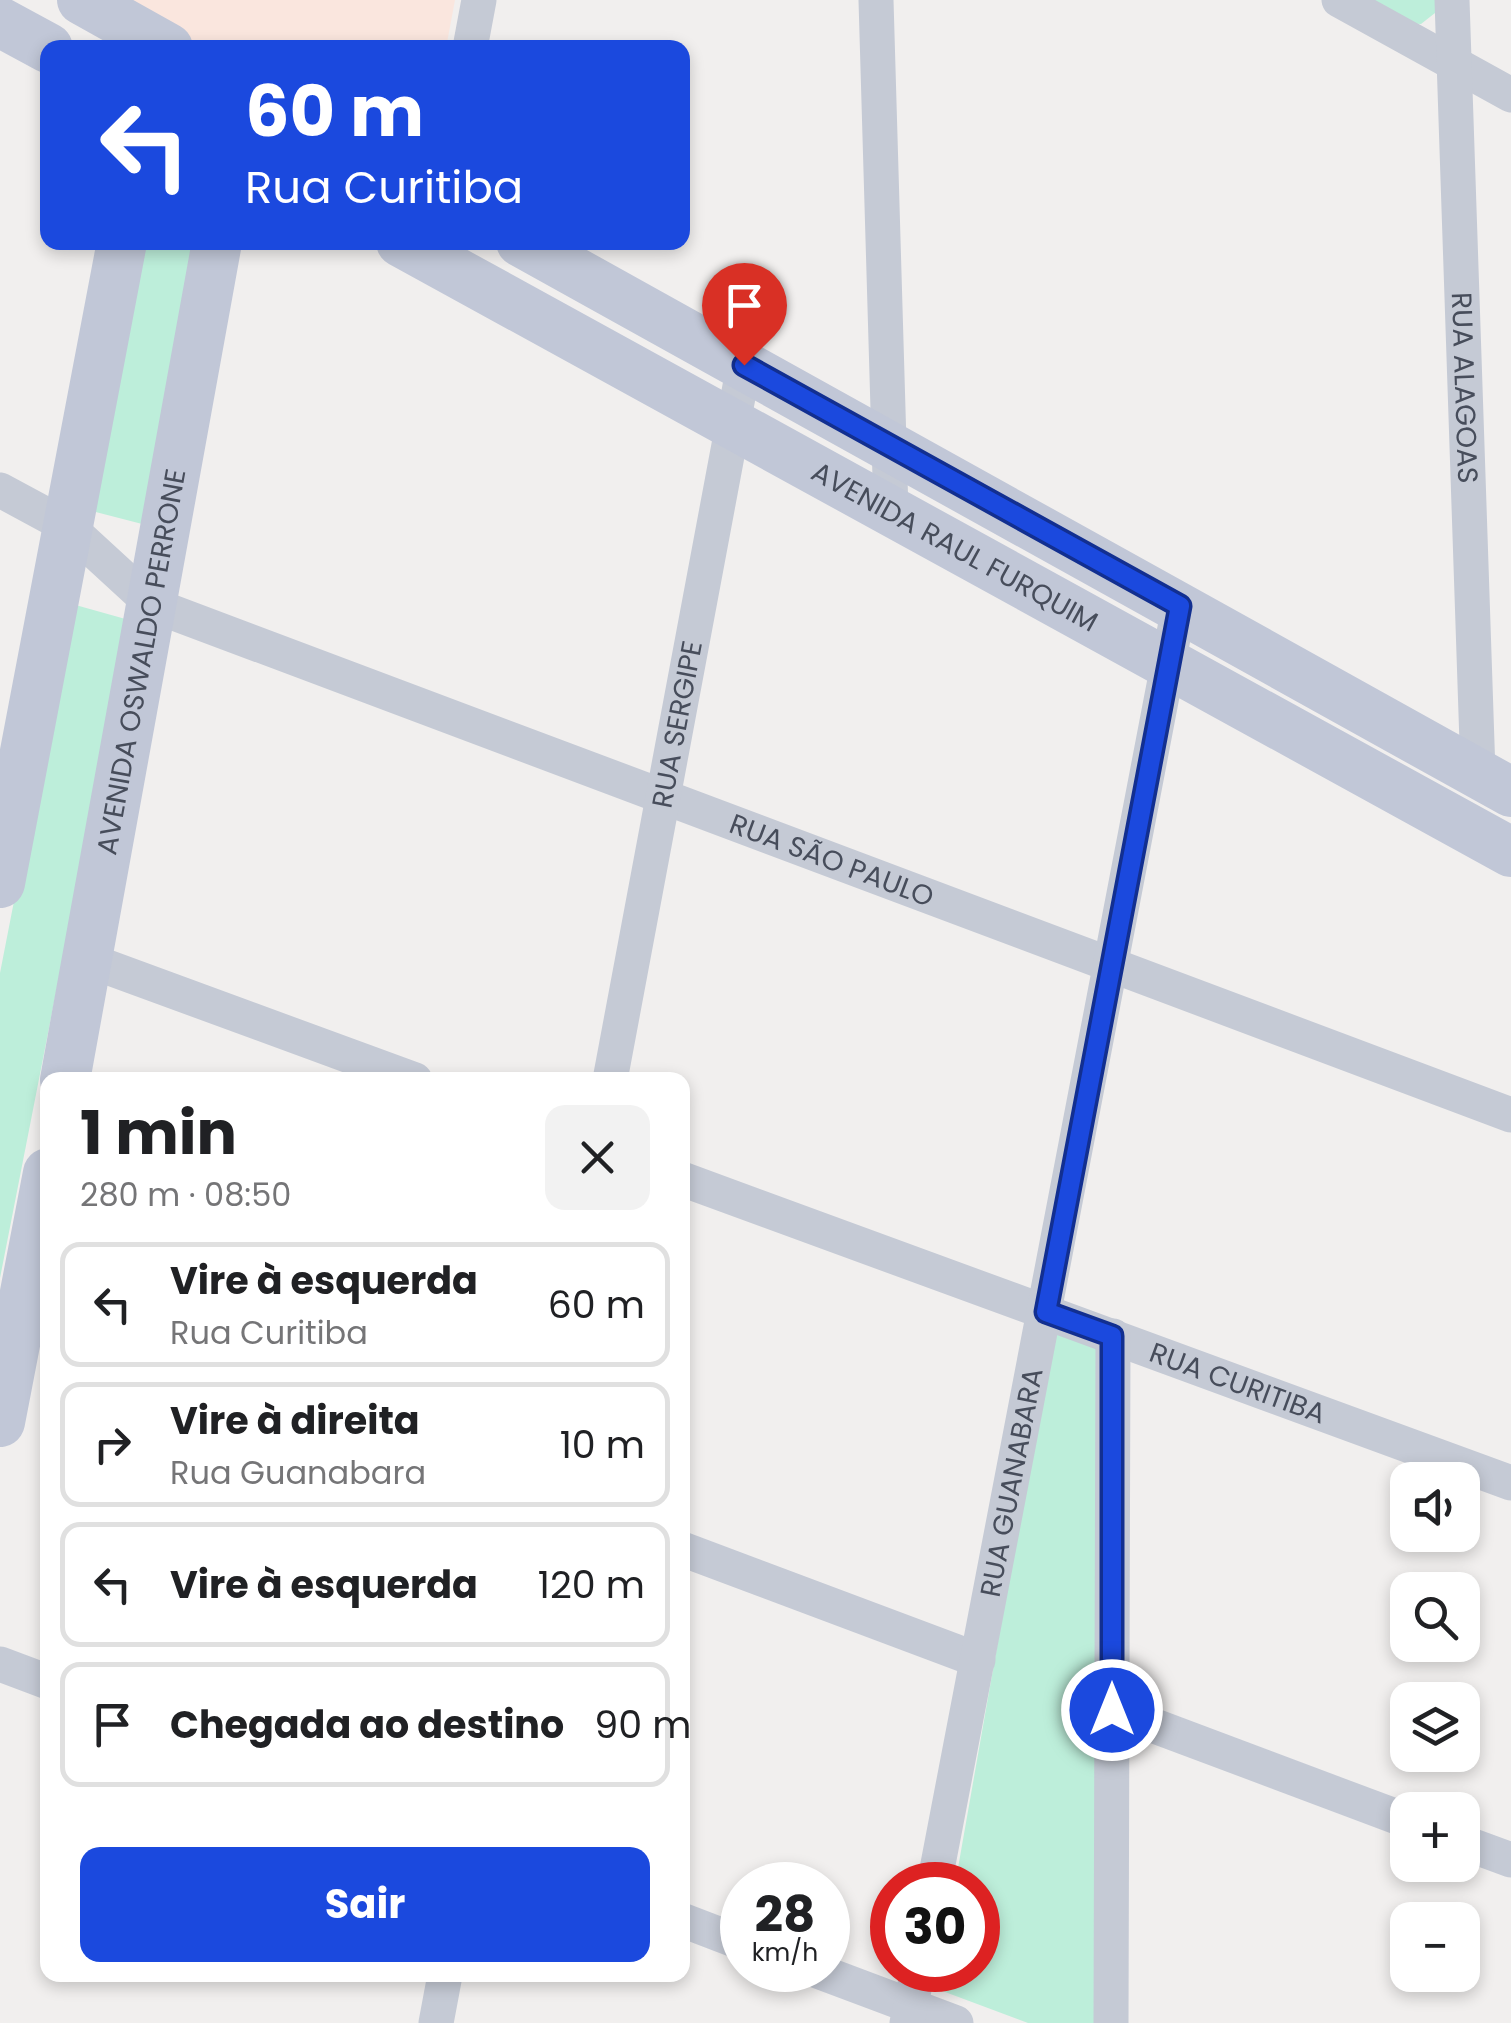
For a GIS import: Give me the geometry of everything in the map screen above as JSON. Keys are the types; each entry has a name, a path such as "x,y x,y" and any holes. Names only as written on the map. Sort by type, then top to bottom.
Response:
{"main road":[{"path":"82,0 152,40"},
{"path":"0,22 40,44"},
{"path":"0,883 120,250"},
{"name":"AVENIDA OSWALDO PERRONE","path":"67,1072 216,250"},
{"name":"AVENIDA RAUL FURQUIM","path":"416,250 1511,852"},
{"name":"AVENIDA RAUL FURQUIM","path":"536,250 1494,782"},
{"path":"0,1422 35,1306 40,1255"}],"street":[{"path":"472,40 479,0"},
{"path":"876,0 891,512"},
{"path":"1339,0 1511,95"},
{"name":"RUA ALAGOAS","path":"1452,0 1452,62 1494,782"},
{"name":"RUA SERGIPE","path":"611,1072 744,365"},
{"path":"0,490 67,526 153,605"},
{"name":"RUA SÃO PAULO","path":"153,605 1511,1115"},
{"name":"RUA GUANABARA","path":"938,1862 1180,606"},
{"path":"88,960 393,1072"},
{"name":"RUA CURITIBA","path":"690,1181 1511,1483"},
{"path":"1111,2023 1112,1336"},
{"path":"690,1552 978,1660"},
{"path":"0,1664 40,1679"},
{"path":"1112,1710 1390,1814"},
{"path":"1480,1849 1511,1860"},
{"path":"690,1923 720,1935"},
{"path":"436,2023 444,1982"},
{"path":"850,1987 909,2014 956,2023"}],"shaded area":[{"path":"85,0 455,0 448,40 158,40"}],"green space":[{"path":"1364,0 1439,0 1435,13 1421,24 1403,23"},
{"path":"137,250 197,250 146,525 88,510"},
{"path":"72,604 129,620 0,1278 0,973"},
{"path":"1053,1329 1104,1350 1095,2023 1028,2023 945,1992 1000,1992 1000,1862 959,1862"}],"route":[{"path":"744,365 1180,606 1046,1312 1112,1336 1112,1710"}]}
